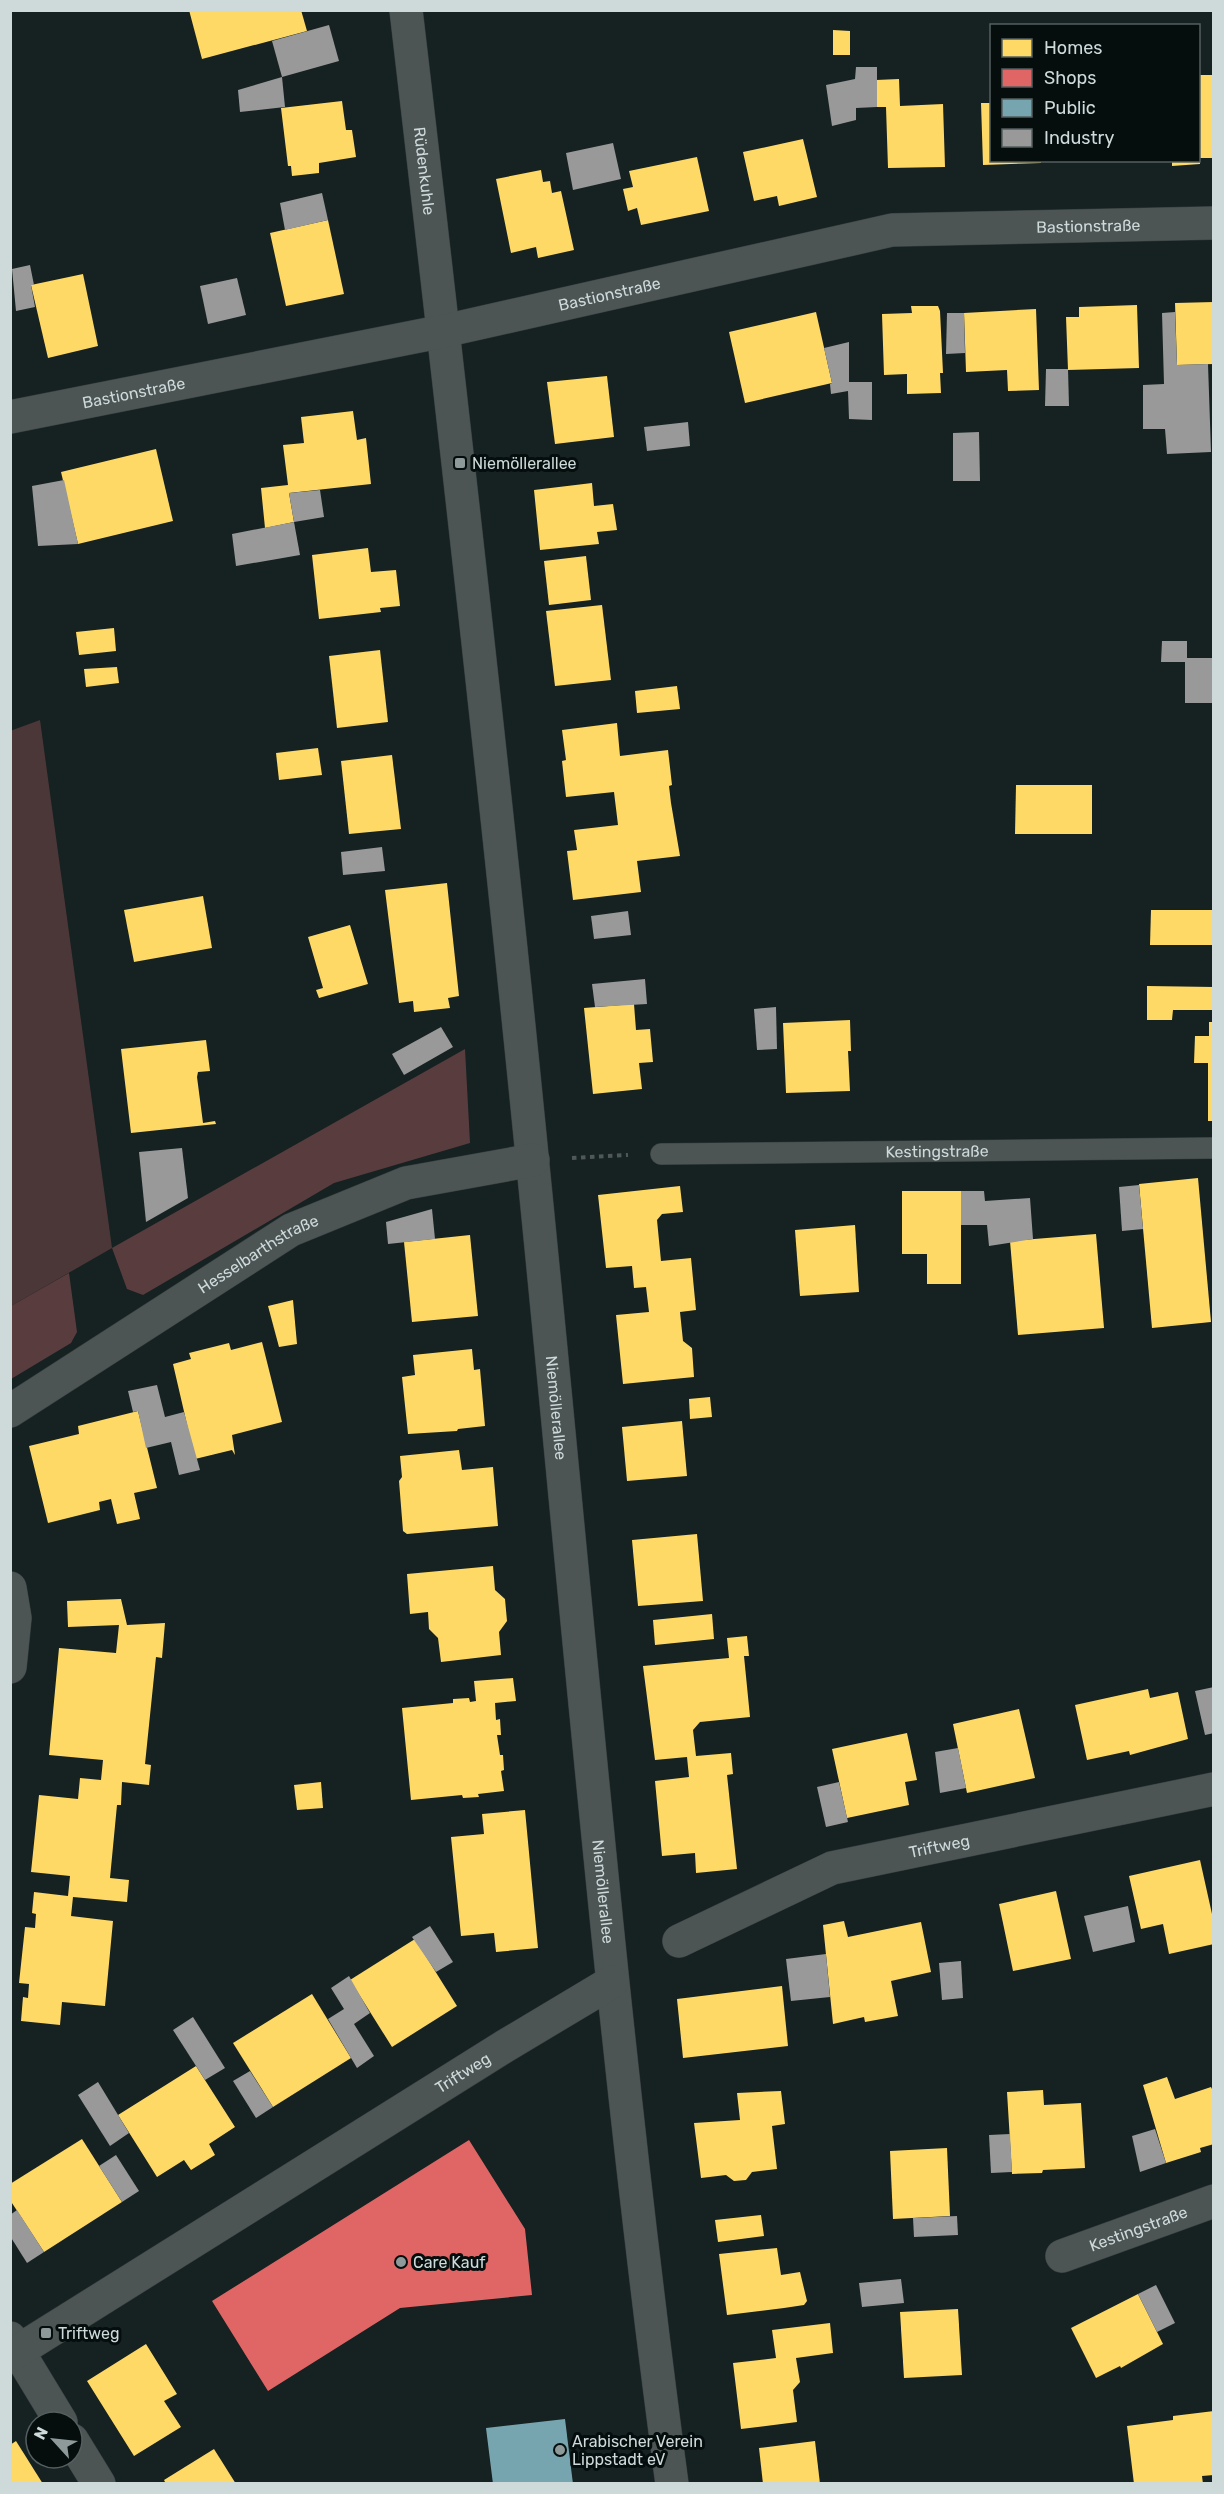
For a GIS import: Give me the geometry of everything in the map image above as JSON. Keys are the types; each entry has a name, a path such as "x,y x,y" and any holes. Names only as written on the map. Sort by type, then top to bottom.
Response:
{"street":[{"name":"Rüdenkuhle","path":"406,10 444,331"},
{"name":"Bastionstraße","path":"10,417 444,331 892,230 1214,223"},
{"name":"Niemöllerallee","path":"444,331 460,463 533,1160 612,1982 650,2321 672,2484"},
{"name":"Hesselbarthstraße","path":"10,1411 291,1230 406,1183 533,1160"},
{"path":"10,1588 15,1618 10,1668"},
{"name":"Triftweg","path":"679,1941 832,1868 1214,1789"},
{"name":"Triftweg","path":"13,2348 612,1982"},
{"name":"Kestingstraße","path":"1062,2256 1214,2201"},
{"path":"13,2348 53,2410"},
{"path":"84,2460 99,2484"}],"lane":[{"name":"Kestingstraße","path":"661,1154 1214,1148"}],"path":[{"path":"533,1160 661,1154"}],"shaded area":[{"path":"40,720 112,1248 11,1306 10,731"},
{"path":"465,1049 470,1143 334,1183 143,1295 127,1289 112,1248"},
{"path":"69,1273 77,1332 71,1343 11,1379 11,1306"}],"building: Homes":[{"path":"189,10 301,10 307,31 202,59"},
{"path":"833,30 850,31 850,55 833,55"},
{"path":"1200,75 1214,75 1214,158 1200,158"},
{"path":"899,79 900,106 943,104 945,167 888,168 886,107 877,107 876,80"},
{"path":"342,101 346,130 352,130 356,157 319,163 319,173 292,176 291,166 288,166 281,108"},
{"path":"981,103 990,103 990,162 1041,163 983,165"},
{"path":"803,139 817,197 779,206 777,196 754,201 743,152"},
{"path":"697,157 709,211 641,225 637,208 628,211 623,189 633,187 629,171"},
{"path":"1172,162 1200,162 1200,164 1172,166"},
{"path":"541,170 543,182 550,181 552,193 561,191 574,250 538,258 536,247 511,253 496,179"},
{"path":"328,220 344,294 286,306 270,233"},
{"path":"83,274 98,346 48,358 31,285"},
{"path":"1214,302 1214,364 1177,365 1175,303"},
{"path":"1137,305 1139,368 1068,370 1066,317 1079,317 1079,307"},
{"path":"911,306 938,306 940,311 943,373 940,373 941,393 907,394 907,374 884,375 882,314 912,313"},
{"path":"1036,309 1039,390 1008,391 1007,370 966,372 964,313"},
{"path":"816,312 832,383 745,403 729,332"},
{"path":"607,376 614,437 555,444 547,382"},
{"path":"353,411 357,440 366,438 371,484 289,493 294,522 265,528 261,488 288,485 283,445 304,443 301,417"},
{"path":"156,449 173,521 78,544 61,472"},
{"path":"592,483 594,506 613,504 617,530 597,532 599,544 540,550 534,490"},
{"path":"368,548 371,572 396,570 400,606 380,608 381,612 319,619 312,555"},
{"path":"586,556 591,600 549,605 544,561"},
{"path":"602,605 611,680 555,686 546,611"},
{"path":"114,628 116,651 79,655 76,632"},
{"path":"380,650 388,722 337,728 329,656"},
{"path":"117,667 119,683 86,687 84,669"},
{"path":"677,686 680,709 637,713 635,691"},
{"path":"617,723 620,756 668,750 672,785 669,786 680,856 637,861 641,892 573,900 567,851 577,850 574,830 618,825 614,792 566,797 562,761 566,760 562,730"},
{"path":"318,748 322,775 279,780 276,753"},
{"path":"392,755 401,829 349,834 341,761"},
{"path":"1016,785 1092,785 1092,834 1015,834"},
{"path":"447,883 459,996 448,998 450,1008 414,1012 413,1001 399,1003 385,890"},
{"path":"203,896 212,948 134,962 124,910"},
{"path":"1151,910 1214,910 1214,945 1150,945"},
{"path":"350,925 368,984 319,998 316,990 323,988 308,937"},
{"path":"1147,986 1214,987 1214,1010 1173,1010 1172,1020 1147,1020"},
{"path":"634,1004 636,1030 650,1029 653,1062 639,1063 642,1089 593,1094 584,1008"},
{"path":"850,1020 851,1051 848,1051 850,1091 786,1093 783,1023"},
{"path":"1209,1022 1214,1022 1214,1121 1208,1121 1208,1063 1194,1063 1195,1036 1209,1036"},
{"path":"206,1040 210,1071 198,1072 197,1077 203,1123 215,1121 216,1124 131,1133 121,1049"},
{"path":"1198,1178 1211,1322 1152,1328 1139,1184"},
{"path":"680,1186 683,1212 662,1214 657,1220 661,1261 691,1258 696,1310 680,1312 683,1341 692,1348 694,1377 623,1384 616,1315 649,1312 646,1287 634,1288 632,1266 606,1268 598,1195"},
{"path":"902,1191 961,1191 961,1284 927,1284 927,1254 902,1254"},
{"path":"855,1225 859,1292 800,1296 795,1230"},
{"path":"1096,1234 1104,1328 1018,1335 1010,1241"},
{"path":"470,1235 478,1316 412,1322 404,1242"},
{"path":"293,1300 297,1344 279,1347 268,1306"},
{"path":"262,1342 282,1422 232,1435 235,1455 232,1450 195,1459 173,1364 191,1359 189,1353 229,1343 231,1350"},
{"path":"472,1349 474,1370 480,1369 485,1426 457,1431 408,1434 402,1377 415,1375 413,1355"},
{"path":"710,1397 712,1417 690,1419 689,1399"},
{"path":"138,1411 157,1488 134,1493 140,1519 117,1524 111,1499 99,1502 100,1510 48,1523 29,1446 79,1434 78,1426"},
{"path":"682,1421 687,1476 627,1481 622,1427"},
{"path":"459,1450 462,1470 493,1467 498,1526 407,1534 403,1531 399,1481 402,1477 400,1456"},
{"path":"697,1534 703,1601 638,1606 632,1540"},
{"path":"493,1566 495,1590 505,1599 507,1621 499,1632 501,1655 441,1662 438,1638 429,1629 428,1612 410,1614 407,1574"},
{"path":"121,1599 127,1625 165,1623 162,1658 156,1657 145,1764 151,1765 149,1785 122,1782 121,1805 117,1805 110,1878 129,1880 127,1902 73,1897 71,1916 113,1921 105,2006 62,2002 60,2025 21,2021 23,1997 28,1998 29,1984 19,1983 25,1927 35,1928 36,1914 32,1913 34,1892 68,1896 70,1876 31,1872 39,1795 78,1799 80,1778 101,1780 103,1760 49,1755 59,1648 116,1653 119,1625 68,1627 67,1601"},
{"path":"712,1614 714,1639 655,1645 653,1620"},
{"path":"747,1636 749,1656 744,1656 750,1717 700,1722 693,1730 696,1756 731,1753 733,1774 727,1775 737,1869 696,1873 695,1853 662,1856 655,1781 689,1777 687,1757 655,1760 643,1666 729,1658 727,1638"},
{"path":"513,1678 516,1701 495,1703 496,1720 500,1719 501,1735 497,1735 500,1755 503,1755 504,1770 501,1771 504,1791 478,1794 479,1797 463,1798 462,1795 411,1800 402,1708 453,1703 453,1699 469,1698 470,1702 476,1701 474,1681"},
{"path":"1148,1689 1150,1698 1178,1692 1188,1739 1130,1755 1129,1751 1087,1760 1075,1705"},
{"path":"1019,1709 1035,1778 967,1793 953,1724"},
{"path":"907,1733 917,1780 905,1782 909,1805 847,1818 832,1749"},
{"path":"321,1782 323,1808 297,1810 294,1785"},
{"path":"525,1810 538,1948 496,1952 494,1933 461,1936 451,1837 484,1834 482,1814"},
{"path":"1200,1860 1212,1914 1214,1944 1169,1954 1163,1924 1141,1929 1129,1876"},
{"path":"1056,1891 1071,1959 1013,1971 999,1904"},
{"path":"844,1921 848,1937 921,1922 931,1972 891,1981 898,2016 865,2022 864,2017 833,2024 823,1925"},
{"path":"415,1939 457,2006 392,2047 350,1980"},
{"path":"782,1986 788,2046 683,2058 677,1999"},
{"path":"312,1994 351,2058 273,2107 233,2043"},
{"path":"196,2066 235,2127 209,2144 215,2155 191,2170 184,2160 157,2177 118,2115"},
{"path":"1167,2077 1175,2099 1211,2087 1214,2093 1214,2144 1200,2148 1201,2152 1166,2163 1143,2085"},
{"path":"1043,2090 1044,2105 1081,2103 1085,2168 1012,2174 1007,2092"},
{"path":"781,2091 785,2124 772,2126 777,2169 752,2172 746,2180 734,2181 726,2175 701,2178 694,2123 740,2120 737,2093"},
{"path":"82,2139 122,2202 44,2252 10,2200 10,2184"},
{"path":"947,2148 950,2216 893,2219 890,2151"},
{"path":"761,2215 764,2236 718,2242 715,2220"},
{"path":"777,2248 781,2275 800,2272 807,2301 804,2305 727,2315 719,2254"},
{"path":"1138,2294 1163,2344 1121,2368 1120,2366 1096,2378 1071,2328"},
{"path":"958,2309 962,2375 904,2378 900,2312"},
{"path":"830,2323 833,2353 796,2358 800,2382 793,2390 797,2422 741,2429 733,2363 776,2358 772,2330"},
{"path":"146,2344 177,2394 164,2401 181,2427 134,2456 87,2381"},
{"path":"1214,2411 1214,2475 1202,2476 1203,2484 1134,2484 1127,2426 1173,2420 1173,2416"},
{"path":"16,2441 24,2454 24,2470 34,2470 43,2484 10,2484 10,2445"},
{"path":"815,2441 820,2484 763,2484 759,2448"},
{"path":"214,2449 236,2484 166,2484 164,2480"}],"building: Shops":[{"name":"Care Kauf","path":"469,2140 525,2229 532,2295 400,2308 268,2391 212,2301"}],"building: Public":[{"path":"565,2419 573,2484 493,2484 486,2428"}],"building: Industry":[{"path":"329,25 339,61 282,77 272,41"},
{"path":"856,67 877,67 877,107 856,108 856,120 832,126 826,85 855,79"},
{"path":"282,77 285,107 240,112 238,90"},
{"path":"613,143 621,179 573,190 566,153"},
{"path":"322,193 328,220 285,230 280,203"},
{"path":"30,265 35,307 16,311 12,269"},
{"path":"237,278 246,315 208,324 200,286"},
{"path":"1175,312 1177,365 1208,364 1211,452 1167,454 1165,429 1143,429 1143,385 1164,384 1162,313"},
{"path":"947,313 964,313 965,353 946,354"},
{"path":"849,342 849,382 872,382 872,420 849,419 848,391 831,394 830,384 832,383 824,348"},
{"path":"1046,369 1068,369 1069,406 1045,406"},
{"path":"688,422 690,446 647,451 644,427"},
{"path":"979,432 980,481 953,481 953,433"},
{"path":"64,480 78,544 38,546 32,486"},
{"path":"320,490 324,517 294,522 289,493"},
{"path":"294,522 300,555 236,566 232,534"},
{"path":"1162,641 1187,641 1187,658 1214,658 1214,703 1185,703 1185,662 1161,662"},
{"path":"382,847 385,871 343,875 341,852"},
{"path":"628,911 631,935 594,939 591,916"},
{"path":"645,979 647,1004 595,1007 592,984"},
{"path":"776,1007 777,1049 757,1050 754,1009"},
{"path":"441,1027 453,1047 404,1075 392,1054"},
{"path":"182,1148 188,1198 146,1222 139,1152"},
{"path":"1139,1185 1143,1229 1122,1231 1119,1187"},
{"path":"961,1191 984,1191 985,1201 1030,1198 1033,1239 989,1246 987,1225 961,1225"},
{"path":"432,1209 435,1239 388,1244 386,1222"},
{"path":"157,1385 165,1417 184,1412 200,1470 179,1475 171,1442 146,1448 138,1411 133,1412 128,1391"},
{"path":"1214,1687 1214,1733 1205,1735 1195,1691"},
{"path":"958,1748 966,1788 940,1793 935,1752"},
{"path":"839,1782 848,1822 826,1827 817,1787"},
{"path":"1128,1906 1135,1942 1093,1952 1084,1916"},
{"path":"430,1926 453,1962 436,1972 412,1937"},
{"path":"826,1954 830,1997 791,2001 786,1959"},
{"path":"961,1961 963,1998 942,2000 939,1963"},
{"path":"349,1976 370,2013 354,2024 374,2056 357,2068 328,2019 344,2009 331,1988"},
{"path":"193,2017 225,2068 205,2080 173,2030"},
{"path":"250,2071 273,2107 256,2118 233,2081"},
{"path":"98,2082 129,2133 110,2146 78,2095"},
{"path":"1155,2129 1166,2163 1140,2172 1132,2136"},
{"path":"1010,2134 1012,2172 991,2173 989,2135"},
{"path":"116,2155 139,2191 122,2202 99,2166"},
{"path":"17,2210 44,2252 27,2263 10,2236 10,2215"},
{"path":"957,2216 958,2235 914,2237 913,2218"},
{"path":"901,2279 904,2303 862,2307 859,2283"},
{"path":"1156,2285 1175,2323 1157,2332 1138,2294"}],"place":[{"name":"Niemöllerallee","path":"460,463"},
{"name":"Care Kauf","path":"401,2262"},
{"name":"Triftweg","path":"46,2333"},
{"name":"Arabischer Verein Lippstadt eV","path":"560,2450"}]}
